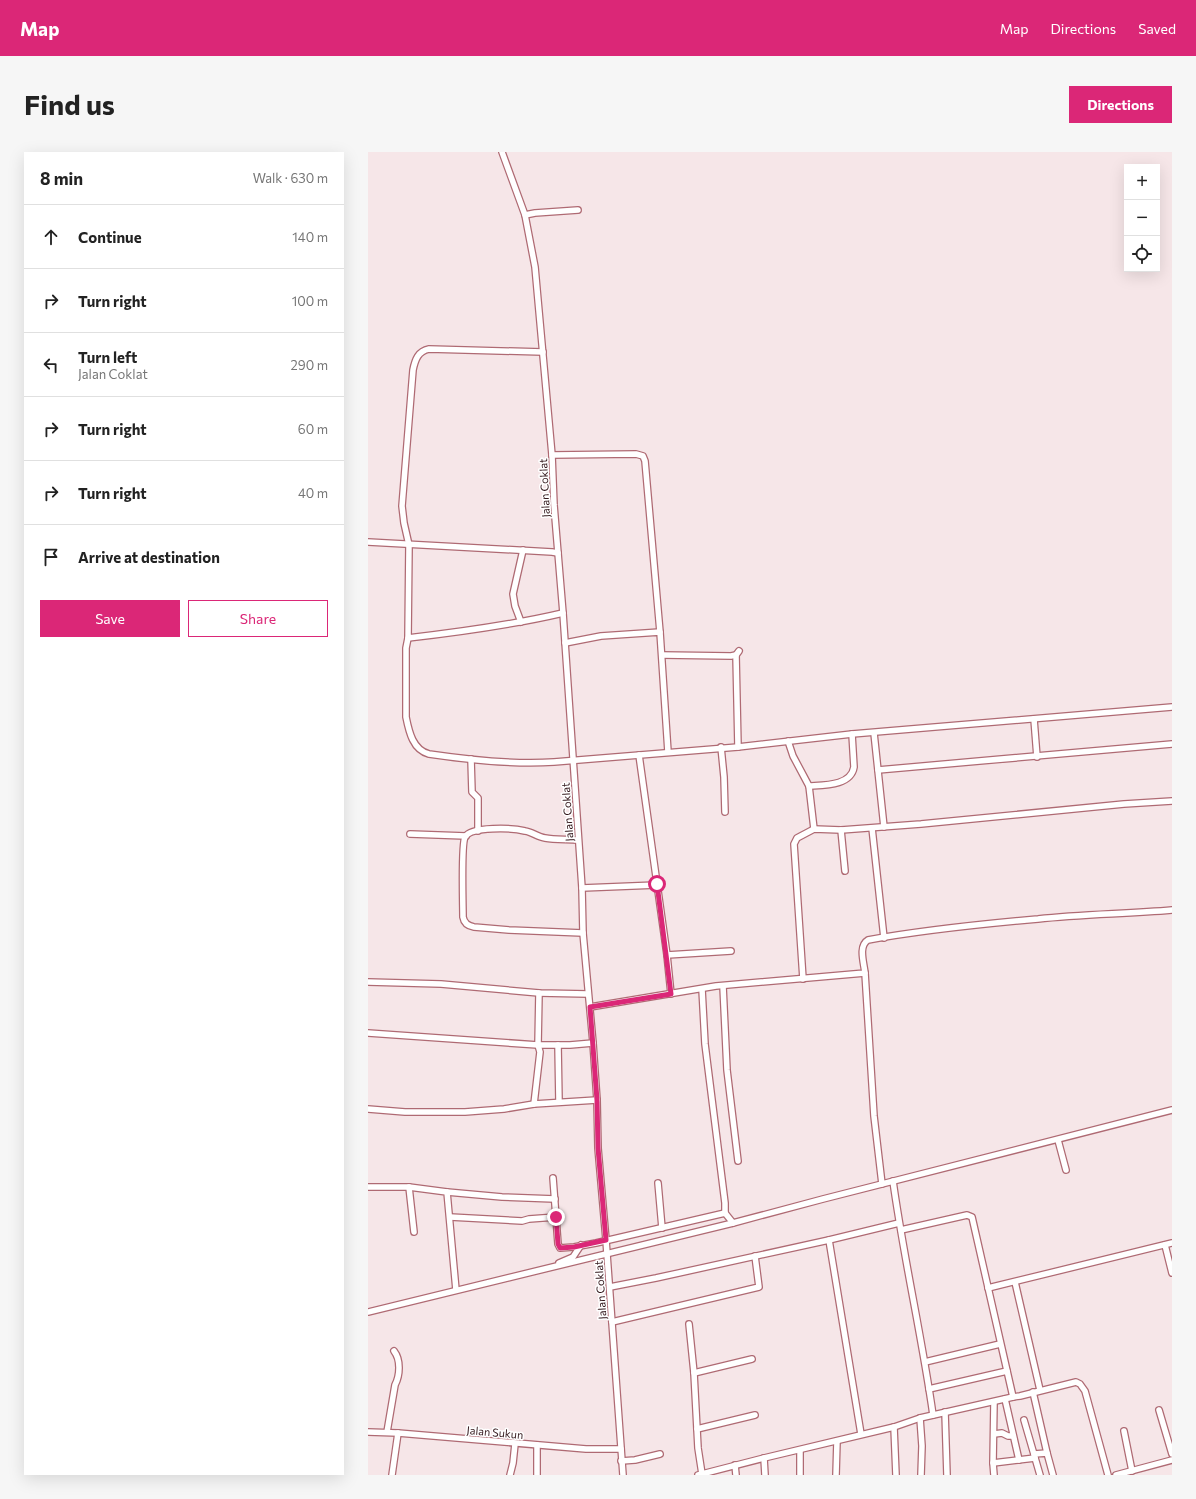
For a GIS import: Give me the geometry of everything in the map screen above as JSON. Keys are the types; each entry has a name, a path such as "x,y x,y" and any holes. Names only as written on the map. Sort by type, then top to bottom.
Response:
{"street":[{"name":"Jalan Coklat","path":"502,152 525,215 534,256 543,352 552,455 554,504 582,888 582,933 593,1043 597,1100 598,1148 610,1287 623,1475"},
{"path":"525,215 535,212 578,210"},
{"path":"543,352 429,349 421,352 416,358 413,370 402,513 409,545 408,638 406,648 406,717 416,747 423,753 471,759 531,763 639,755 852,734 1102,712 1172,708"},
{"path":"552,455 636,454 643,456 646,461 662,655 668,752"},
{"path":"368,542 558,553"},
{"path":"522,622 515,606 513,594 523,550"},
{"path":"408,638 522,622 563,613"},
{"path":"565,643 601,636 660,632"},
{"path":"662,655 731,656 738,653 738,746"},
{"path":"1034,719 1037,757"},
{"path":"874,733 884,827"},
{"path":"809,786 842,782 854,771 852,734"},
{"path":"788,741 793,756 809,786 814,829"},
{"path":"878,770 1172,744"},
{"path":"721,747 725,812"},
{"path":"639,755 667,955 671,994"},
{"path":"471,759 472,792 478,798 478,831"},
{"path":"803,979 794,844 797,838 814,829 841,830 872,828 1124,804 1172,801"},
{"path":"872,828 884,938"},
{"path":"410,834 466,836 470,833 478,831 508,829 524,830 544,838 578,840"},
{"path":"841,830 845,871"},
{"path":"466,836 463,853 463,906 464,920 467,924 474,927 509,930 582,933"},
{"path":"582,888 657,884"},
{"path":"882,1184 874,1116 865,973 862,950 865,942 868,940 901,934 1039,918 1172,910"},
{"path":"667,955 731,951"},
{"path":"590,1007 724,986 865,973"},
{"path":"368,982 441,984 538,996 588,994"},
{"path":"724,986 727,1070 738,1161"},
{"path":"702,989 705,1044 718,1136 725,1213 733,1224"},
{"path":"534,1104 540,1052 538,1045 538,996"},
{"path":"368,1033 538,1045 593,1043"},
{"path":"558,1045 558,1102"},
{"path":"368,1109 405,1112 465,1112 504,1109 534,1104 597,1100"},
{"path":"368,1312 733,1224 882,1184 1172,1110"},
{"path":"1058,1140 1066,1170"},
{"path":"553,1178 558,1244 560,1248 574,1247 725,1213"},
{"path":"893,1182 933,1415"},
{"path":"658,1183 662,1228"},
{"path":"368,1187 409,1187 502,1197 555,1199"},
{"path":"409,1187 414,1232"},
{"path":"448,1192 456,1290"},
{"path":"901,1230 967,1215 971,1216 1013,1397"},
{"path":"450,1217 522,1221 529,1218 556,1217"},
{"path":"610,1287 622,1286 899,1223"},
{"path":"829,1240 861,1434"},
{"path":"988,1288 1172,1243"},
{"path":"518,1276 531,1270 569,1260 576,1254 581,1245"},
{"path":"1165,1245 1172,1274"},
{"path":"612,1322 759,1287 755,1256"},
{"path":"1015,1282 1040,1390"},
{"path":"689,1324 694,1373 700,1475 735,1465 894,1427 920,1418 1020,1396 1074,1382 1082,1385 1085,1390 1108,1475"},
{"path":"925,1362 1000,1344"},
{"path":"387,1432 395,1385 398,1378 398,1357 394,1351"},
{"path":"694,1373 752,1359"},
{"path":"929,1389 1007,1371"},
{"path":"1033,1392 1053,1475"},
{"path":"1005,1399 1012,1436 1019,1460"},
{"path":"994,1402 994,1475"},
{"path":"1160,1410 1172,1454"},
{"path":"945,1412 947,1475"},
{"path":"697,1429 756,1415"},
{"path":"920,1418 922,1446 921,1475"},
{"path":"1024,1420 1040,1475"},
{"path":"894,1427 896,1475"},
{"path":"1124,1431 1134,1472"},
{"name":"Jalan Sukun","path":"368,1432 387,1432 586,1449 621,1449"},
{"path":"392,1475 398,1433"},
{"path":"994,1434 1002,1433 1012,1436"},
{"path":"836,1475 837,1441"},
{"path":"510,1475 513,1463 514,1444"},
{"path":"537,1445 537,1475"},
{"path":"800,1450 800,1475"},
{"path":"993,1463 1019,1460 1046,1452 1047,1453"},
{"path":"621,1461 635,1460 660,1454"},
{"path":"764,1458 764,1475"},
{"path":"1116,1475 1134,1472 1172,1460"},
{"path":"735,1465 736,1475"}],"route":[{"path":"556,1217 558,1244 560,1248 574,1247 606,1240 598,1148 597,1100 590,1007 671,994 657,884"}]}
